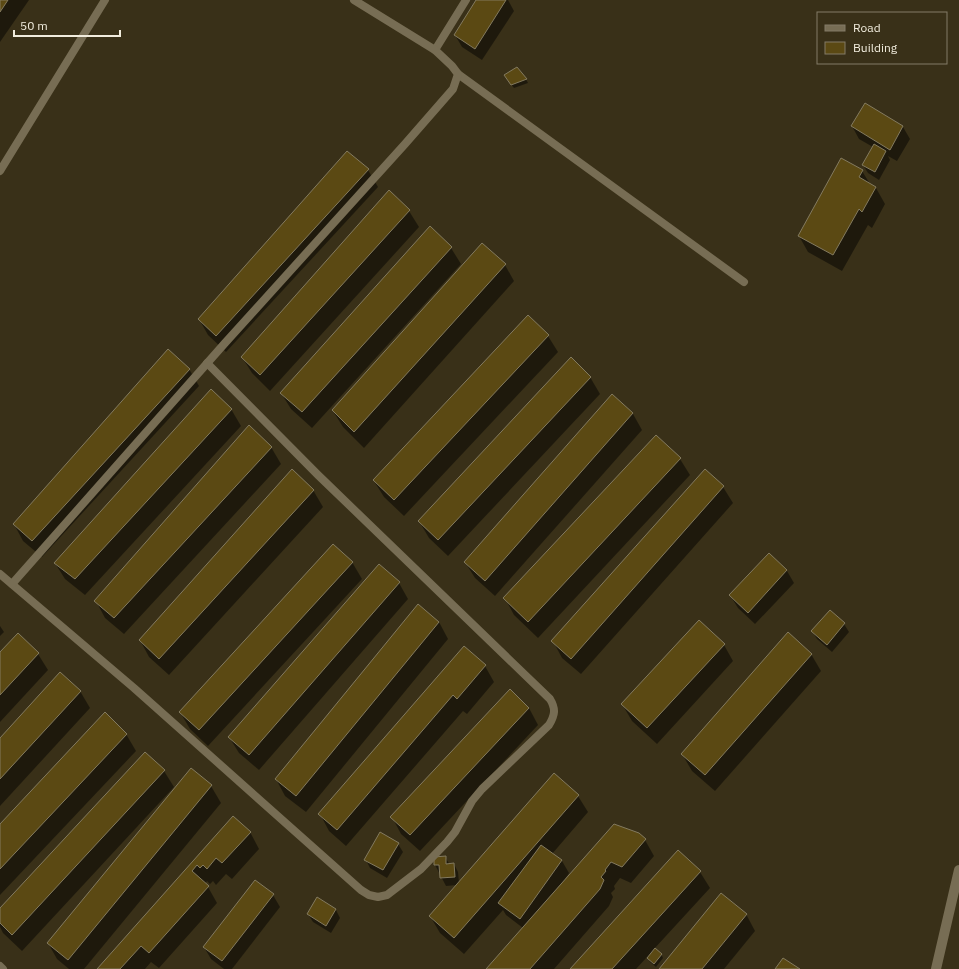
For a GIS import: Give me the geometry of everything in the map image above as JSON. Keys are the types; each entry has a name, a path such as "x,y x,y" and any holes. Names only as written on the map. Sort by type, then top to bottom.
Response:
{"street":[{"path":"936,969 959,870"}],"lane":[{"path":"0,172 106,0"},
{"path":"354,0 435,50 452,66 458,74 744,282"},
{"path":"435,50 466,0"},
{"path":"12,584 207,363 405,144 453,89 458,74"},
{"path":"0,574 134,688 349,880 369,895 378,897 388,895 421,869 455,832 472,801 482,789 549,725 554,716 554,707 550,699 539,688 318,475 207,363"},
{"path":"0,966 3,969"}],"building":[{"path":"0,0 8,0 0,12"},
{"path":"476,0 506,0 475,49 454,35"},
{"path":"517,67 527,79 511,85 504,75"},
{"path":"865,103 903,126 890,150 851,126"},
{"path":"874,144 886,151 875,172 862,165"},
{"path":"347,151 369,169 216,336 198,319"},
{"path":"841,158 863,170 859,177 876,187 862,212 859,209 833,255 798,236"},
{"path":"389,190 410,210 260,375 241,357"},
{"path":"430,226 452,247 302,412 280,393"},
{"path":"482,243 506,264 354,432 332,410"},
{"path":"528,315 549,335 394,500 373,480"},
{"path":"168,349 190,369 32,541 13,524"},
{"path":"571,357 591,377 438,540 418,521"},
{"path":"211,389 232,409 75,579 54,563"},
{"path":"612,394 633,413 485,581 464,562"},
{"path":"249,425 272,447 114,618 94,601"},
{"path":"656,435 681,458 528,622 503,598"},
{"path":"292,469 314,490 159,659 139,640"},
{"path":"705,469 724,486 571,659 551,641"},
{"path":"333,544 353,562 199,730 179,712"},
{"path":"769,553 787,570 748,613 729,595"},
{"path":"379,564 400,582 249,755 228,737"},
{"path":"418,604 439,622 296,796 275,779"},
{"path":"830,610 845,623 827,645 811,631"},
{"path":"699,620 725,644 647,728 621,704"},
{"path":"788,632 812,654 705,775 681,754"},
{"path":"18,633 39,653 0,695 0,652"},
{"path":"464,646 486,665 457,699 453,695 337,830 318,814"},
{"path":"60,672 81,691 0,779 0,738"},
{"path":"510,689 529,708 410,835 390,817"},
{"path":"105,712 127,734 0,869 0,824"},
{"path":"145,752 165,770 12,935 0,923 0,908"},
{"path":"191,768 212,785 68,960 47,943"},
{"path":"554,773 579,795 454,938 429,916"},
{"path":"233,816 251,832 222,863 216,858 207,869 203,865 200,868 197,865 192,871 209,886 149,953 141,946 120,969 97,969"},
{"path":"614,824 639,833 646,839 622,867 611,862 601,877 604,880 600,889 530,969 486,969"},
{"path":"380,832 399,843 383,870 364,860"},
{"path":"541,845 562,860 520,919 498,903"},
{"path":"678,850 701,871 612,969 570,969"},
{"path":"446,856 446,864 454,863 455,877 440,878 439,865 434,865 434,857"},
{"path":"255,880 274,894 222,961 203,947"},
{"path":"721,893 747,914 702,969 659,969"},
{"path":"317,897 336,909 326,926 307,914"},
{"path":"655,948 662,954 654,964 647,958"},
{"path":"783,958 800,969 775,969"}]}
